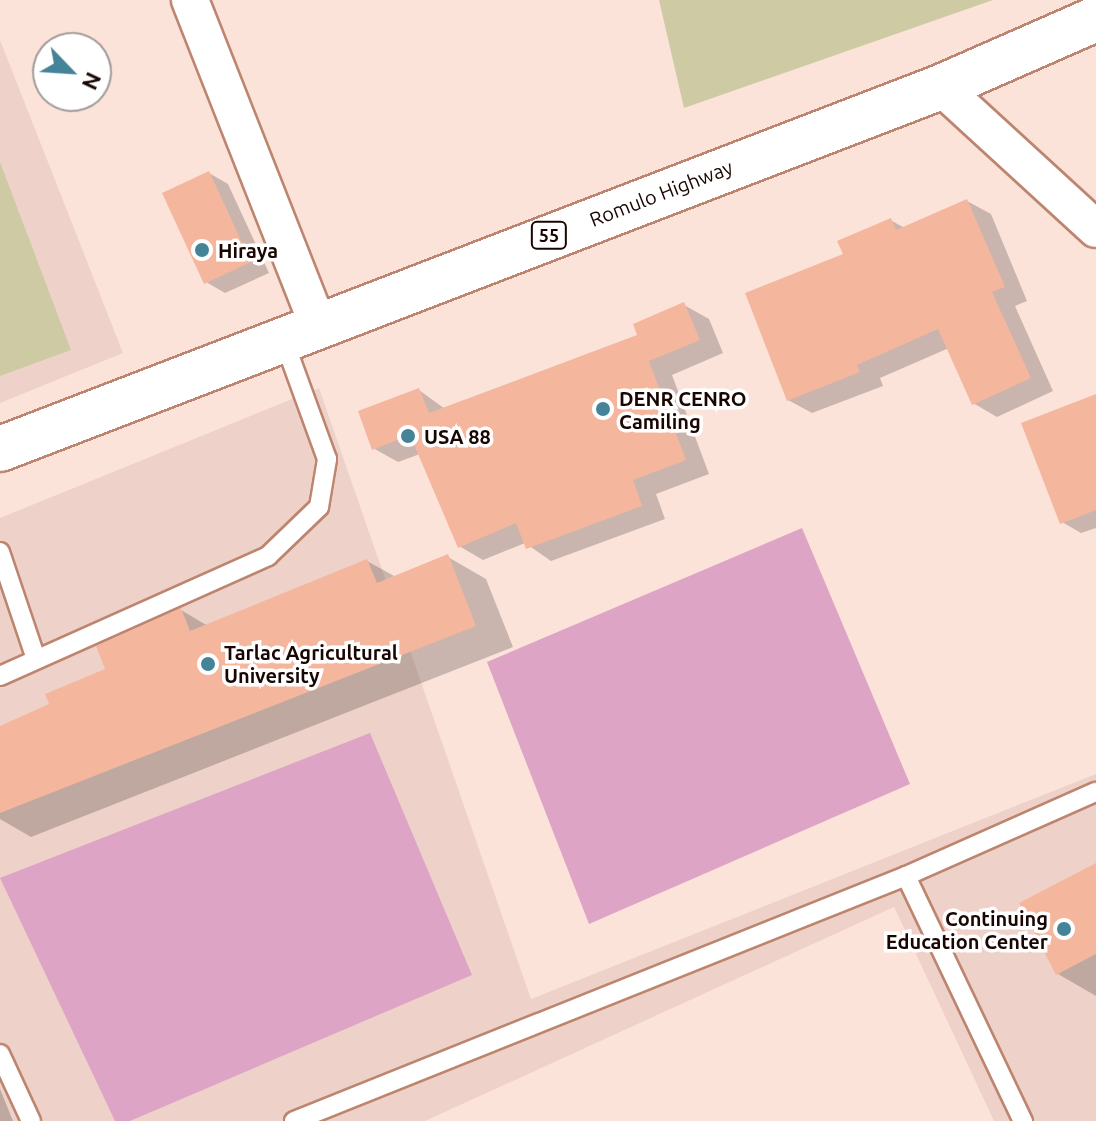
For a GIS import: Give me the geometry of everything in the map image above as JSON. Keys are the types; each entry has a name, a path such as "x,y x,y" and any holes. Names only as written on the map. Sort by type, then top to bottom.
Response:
{"highway":[{"name":"Romulo Highway","path":"0,449 300,331 941,87 1096,19"}],"street":[{"path":"190,0 300,331"},
{"path":"941,87 1096,229"}],"lane":[{"path":"0,676 268,556 319,507 327,459 300,331"},
{"path":"0,552 36,659"},
{"path":"294,1121 906,876 1096,792"},
{"path":"906,876 1023,1121"},
{"path":"0,1054 31,1121"}],"shaded area":[{"path":"659,0 993,0 684,108"},
{"path":"0,40 123,353 0,403"},
{"path":"0,162 71,350 0,376"},
{"name":"Tarlac Agricultural University","path":"319,388 531,999 1096,774 1096,1121 994,1121 894,907 425,1121 0,1121 0,518"},
{"path":"802,528 910,784 589,924 487,662"},
{"path":"370,733 472,975 130,1121 115,1121 0,878"}],"building":[{"path":"209,171 251,262 204,284 162,193"},
{"path":"967,199 1005,287 992,292 1031,378 972,405 938,329 857,365 860,372 787,401 745,293 843,254 837,241 891,218 896,230"},
{"path":"684,302 700,340 649,361 686,460 633,480 642,506 526,549 516,523 458,548 410,435 372,450 358,411 419,388 429,413 637,335 633,324"},
{"path":"1096,394 1096,510 1060,524 1021,423"},
{"path":"448,554 476,626 0,813 0,726 49,704 45,694 105,669 96,646 181,608 190,631 367,559 377,583"},
{"name":"Continuing Education Center","path":"1096,863 1096,954 1056,975 1019,903"}],"place":[{"name":"Hiraya","path":"202,250"},
{"name":"DENR CENRO Camiling","path":"603,409"},
{"name":"USA 88","path":"408,436"},
{"name":"Tarlac Agricultural University","path":"208,664"},
{"name":"Continuing Education Center","path":"1064,929"}]}
